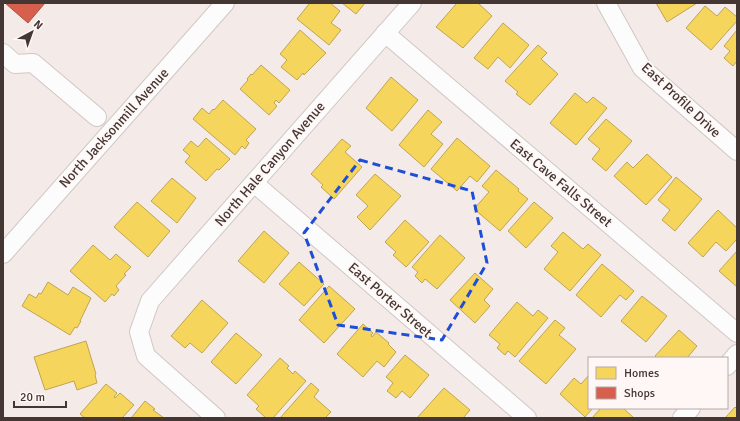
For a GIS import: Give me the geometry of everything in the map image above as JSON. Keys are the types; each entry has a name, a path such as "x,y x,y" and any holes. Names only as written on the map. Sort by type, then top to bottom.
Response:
{"street":[{"name":"North Jacksonmill Avenue","path":"3,254 226,3"},
{"name":"North Hale Canyon Avenue","path":"216,418 146,356 139,332 150,301 412,3"},
{"name":"East Profile Drive","path":"606,3 642,68 737,151"},
{"name":"East Cave Falls Street","path":"385,33 737,333"},
{"path":"3,53 15,64 33,64 97,117"},
{"name":"East Porter Street","path":"254,183 527,418"},
{"path":"728,365 737,354"},
{"path":"682,418 690,409"}],"highlighted area":[{"path":"360,160 472,191 487,263 442,340 338,325 304,233"}],"building: Homes":[{"path":"308,3 330,3 340,11 331,23 341,30 329,45 297,19 309,4"},
{"path":"342,3 365,3 356,14"},
{"path":"457,3 478,3 492,16 463,48 436,27"},
{"path":"656,3 697,3 667,22"},
{"path":"705,6 717,16 725,7 737,17 737,21 711,50 686,28"},
{"path":"503,23 529,45 510,68 498,57 488,69 474,58"},
{"path":"300,30 326,53 297,80 281,67 287,60 280,54"},
{"path":"737,30 737,61 733,66 724,58 730,51 724,46"},
{"path":"538,45 547,53 541,59 558,74 530,105 516,94 518,92 505,81"},
{"path":"261,65 290,90 279,103 276,100 274,103 277,106 269,115 240,89 251,74 252,75"},
{"path":"391,77 418,100 392,131 366,108"},
{"path":"575,93 587,103 593,97 607,108 576,145 550,123"},
{"path":"223,100 256,129 246,140 249,143 245,149 242,146 235,155 193,119 202,108 209,114"},
{"path":"428,110 442,122 431,134 443,144 424,167 399,145"},
{"path":"606,119 632,141 606,171 592,159 600,149 588,139"},
{"path":"206,138 230,159 219,170 217,169 206,181 185,162 190,156 183,150 191,141 198,147"},
{"path":"457,138 490,166 477,182 470,176 457,191 431,169"},
{"path":"342,139 351,146 345,152 362,167 334,199 321,187 323,185 311,174"},
{"path":"647,154 672,177 646,205 614,176 627,162 633,168"},
{"path":"496,170 519,189 518,191 528,199 500,231 474,209 489,192 482,186"},
{"path":"375,174 401,196 370,230 357,217 368,206 356,195"},
{"path":"676,177 702,199 675,231 662,220 670,210 658,200"},
{"path":"172,178 196,198 177,223 151,201"},
{"path":"137,202 170,231 148,257 114,227"},
{"path":"534,202 553,218 526,248 508,231"},
{"path":"718,210 737,228 737,239 726,251 716,242 703,257 688,243"},
{"path":"405,220 429,242 406,267 393,255 396,252 385,242"},
{"path":"264,231 289,253 264,283 238,261"},
{"path":"563,232 583,249 588,244 601,255 570,291 544,269 558,252 551,246"},
{"path":"440,235 465,258 437,289 425,279 422,283 415,276 418,272 412,267"},
{"path":"93,245 110,260 116,254 131,267 116,286 119,290 114,296 112,294 105,302 70,271"},
{"path":"737,251 737,287 719,271"},
{"path":"299,262 324,284 304,306 279,284"},
{"path":"602,264 634,291 626,300 620,295 601,317 576,295"},
{"path":"475,273 493,289 484,300 490,306 475,323 450,300"},
{"path":"48,282 68,295 73,287 91,298 81,321 70,335 22,306 29,294 36,298 39,293 41,294"},
{"path":"329,286 355,309 324,343 299,320"},
{"path":"642,296 667,316 646,342 621,321"},
{"path":"202,300 228,323 202,353 190,343 185,348 171,336"},
{"path":"517,302 533,316 538,310 548,318 515,357 508,351 505,355 497,348 500,344 489,335"},
{"path":"555,320 565,328 559,335 576,349 546,384 519,361"},
{"path":"363,324 373,333 371,335 372,337 376,332 389,343 388,344 396,352 384,367 377,361 363,377 337,354"},
{"path":"679,330 697,346 688,357 655,356"},
{"path":"236,333 262,355 236,384 211,362"},
{"path":"86,341 96,374 97,383 77,390 74,381 45,390 34,357"},
{"path":"405,355 429,375 410,398 402,391 396,398 387,391 393,383 386,377"},
{"path":"280,358 289,366 287,368 293,374 295,371 306,381 273,418 266,418 256,409 259,406 247,395"},
{"path":"588,376 588,409 592,409 585,417 560,394 574,378 581,384"},
{"path":"311,383 319,390 314,397 331,412 325,418 280,418"},
{"path":"106,384 117,393 114,397 115,398 120,393 134,405 122,418 85,418 80,414"},
{"path":"444,388 470,410 463,418 417,418"},
{"path":"145,401 155,409 153,410 164,418 131,418"},
{"path":"735,407 737,409 737,418 725,418"},
{"path":"600,409 624,409 634,418 592,418"}],"building: Shops":[{"path":"5,3 45,3 28,23"}]}
